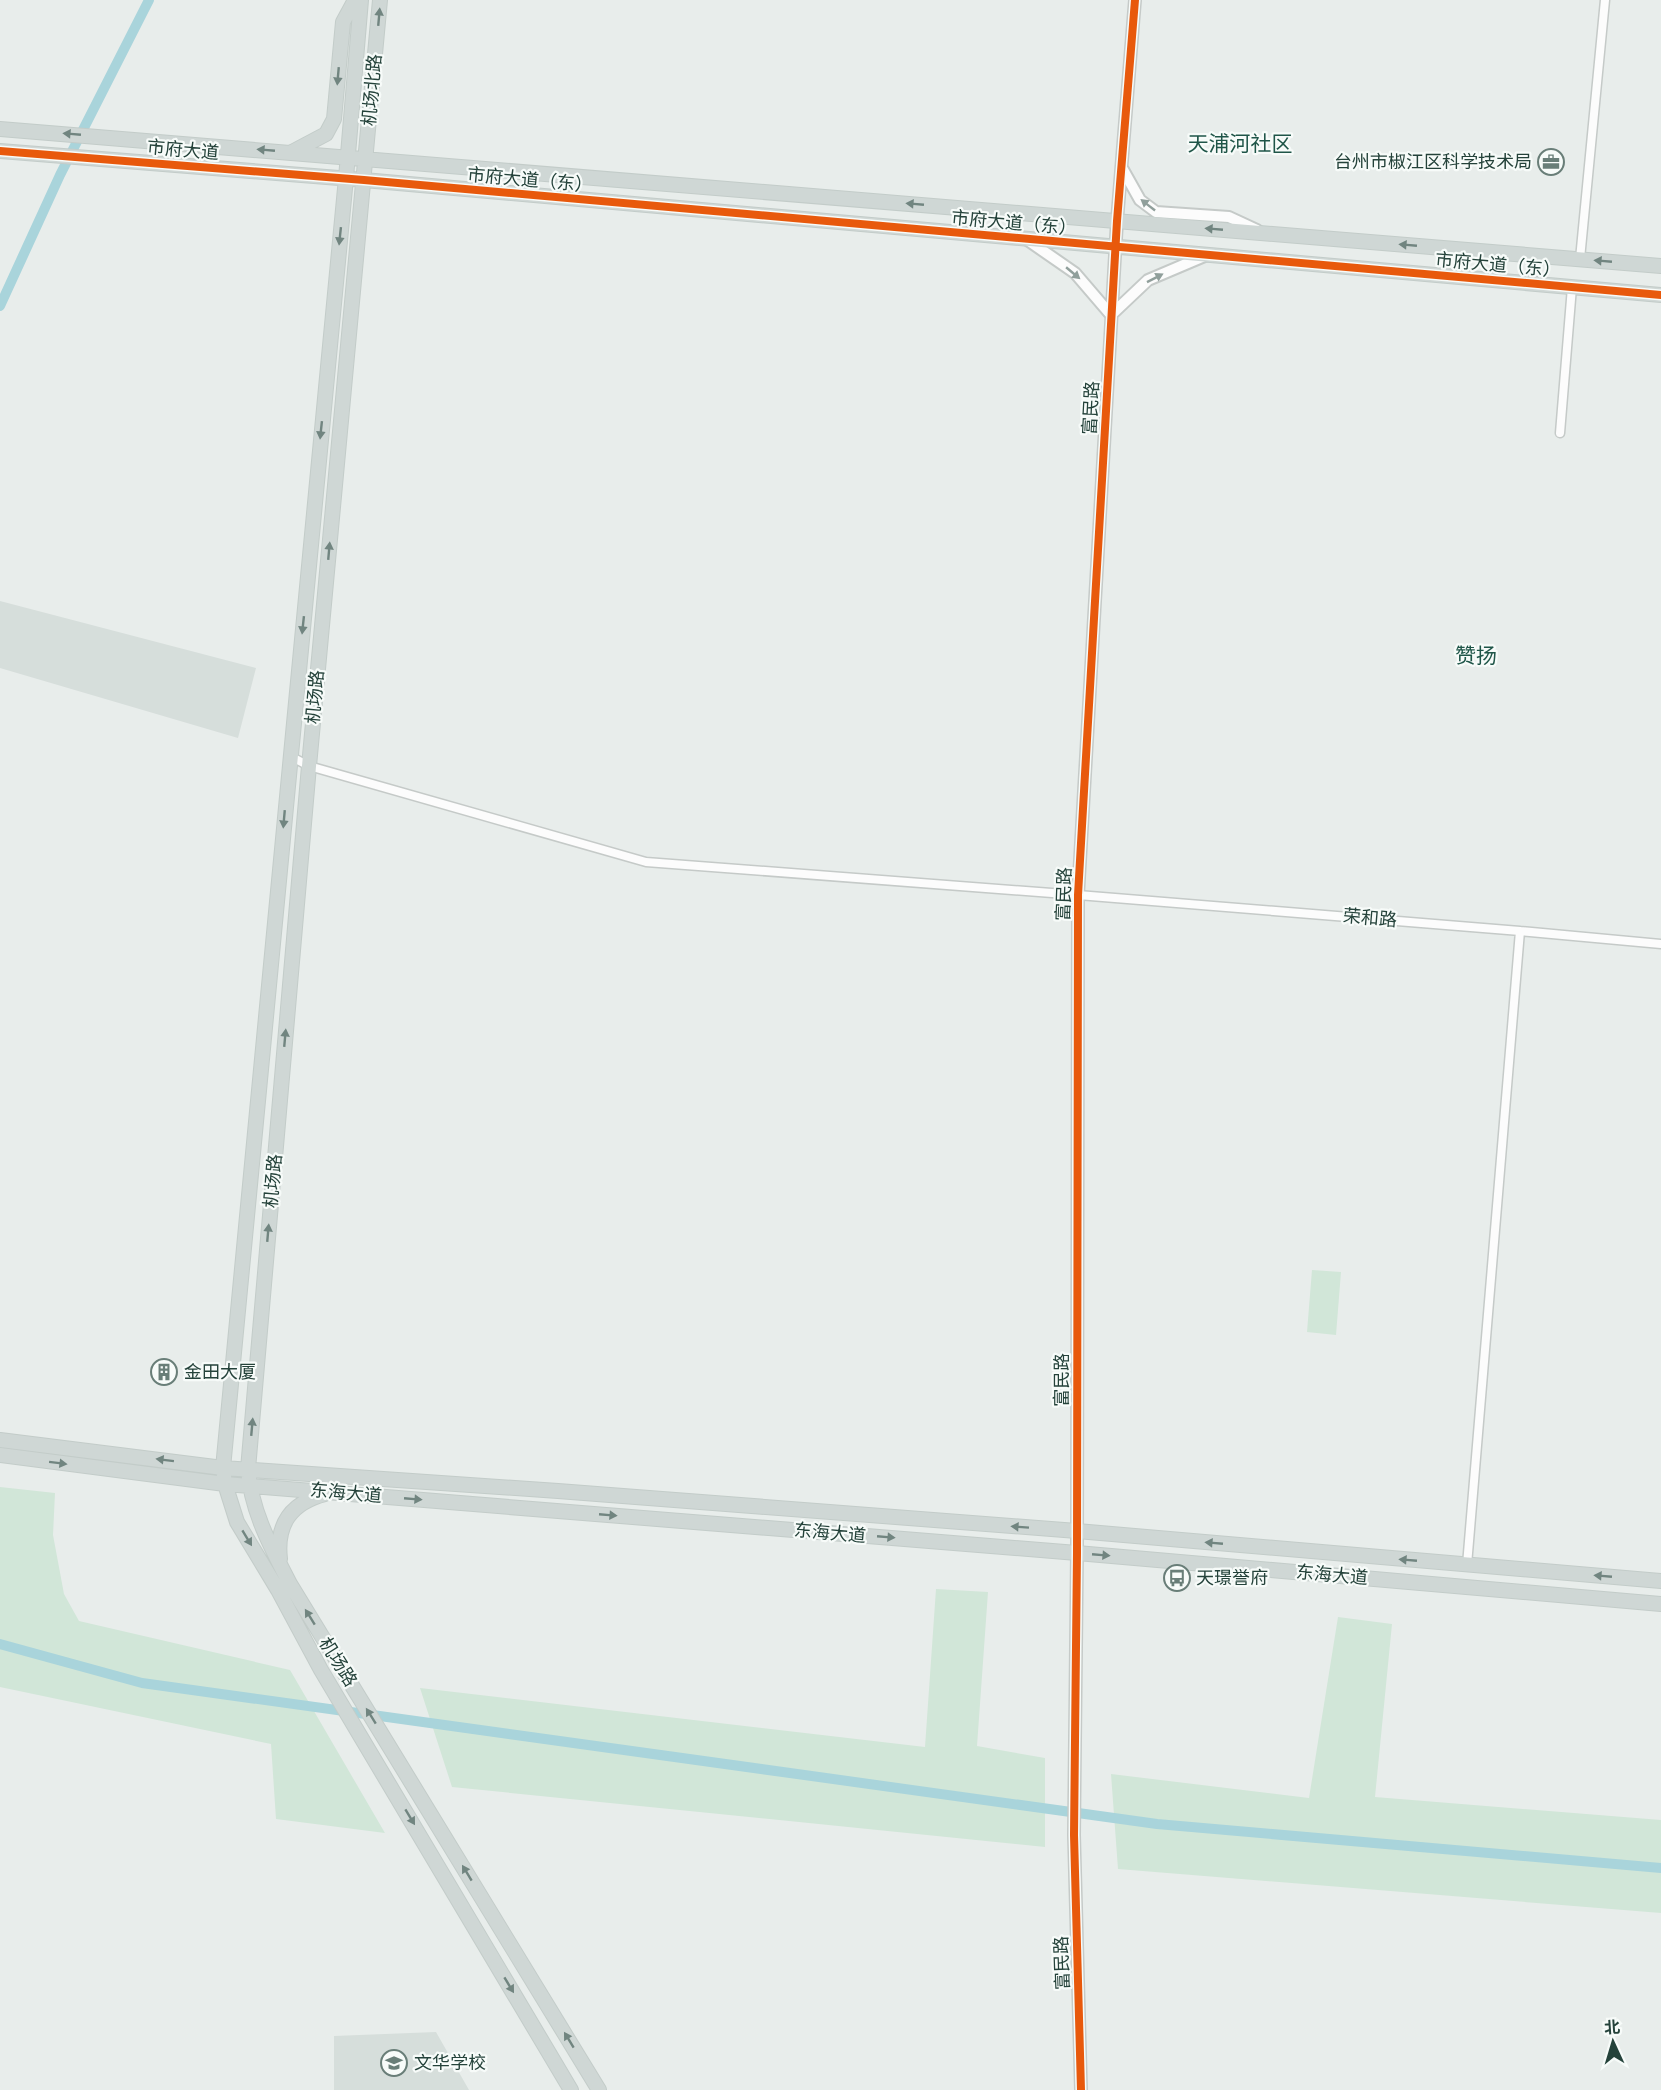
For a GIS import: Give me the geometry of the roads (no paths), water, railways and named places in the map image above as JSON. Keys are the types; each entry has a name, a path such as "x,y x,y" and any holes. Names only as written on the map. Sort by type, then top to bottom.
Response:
{"main road":[{"path":"291,153 326,134 334,119 343,22 355,0"},
{"name":"机场北路","path":"346,178 361,0"},
{"name":"机场北路","path":"364,180 381,0"},
{"name":"市府大道","path":"0,129 366,160"},
{"name":"市府大道","path":"0,152 364,180"},
{"name":"市府大道（东）","path":"366,160 1661,266"},
{"name":"机场路","path":"346,178 223,1468 225,1484 237,1522 278,1590 321,1670 571,2090"},
{"name":"市府大道（东）","path":"364,180 1661,295"},
{"name":"机场路","path":"364,180 309,766 248,1469 249,1485 261,1525 290,1584 599,2090"},
{"name":"东海大道","path":"0,1440 223,1468 1077,1531 1661,1581"},
{"name":"东海大道","path":"0,1455 225,1484 1077,1553 1661,1604"},
{"path":"280,1564 280,1533 286,1518 300,1504 334,1492"}],"street":[{"name":"富民路","path":"1081,2090 1074,1835 1078,895 1115,247 1135,0"},
{"path":"1580,259 1605,0"},
{"path":"1121,167 1140,200 1156,212 1229,217 1263,233"},
{"path":"1026,239 1075,273 1112,315 1148,280 1207,255"},
{"path":"1560,433 1572,287"},
{"name":"荣和路","path":"290,756 309,766 646,862 1078,895 1661,944"},
{"path":"1467,1565 1520,931"}],"waterway":[{"path":"0,306 60,175 149,0"},
{"path":"0,1644 142,1683 1157,1824 1661,1868"}],"place":[{"name":"台州市椒江区科学技术局","path":"1551,162"},
{"name":"金田大厦","path":"164,1372"},
{"name":"天璟誉府","path":"1177,1578"},
{"name":"文华学校","path":"394,2063"}],"district":[{"name":"天浦河社区","path":"1240,144"},
{"name":"赞扬","path":"1476,656"}]}
